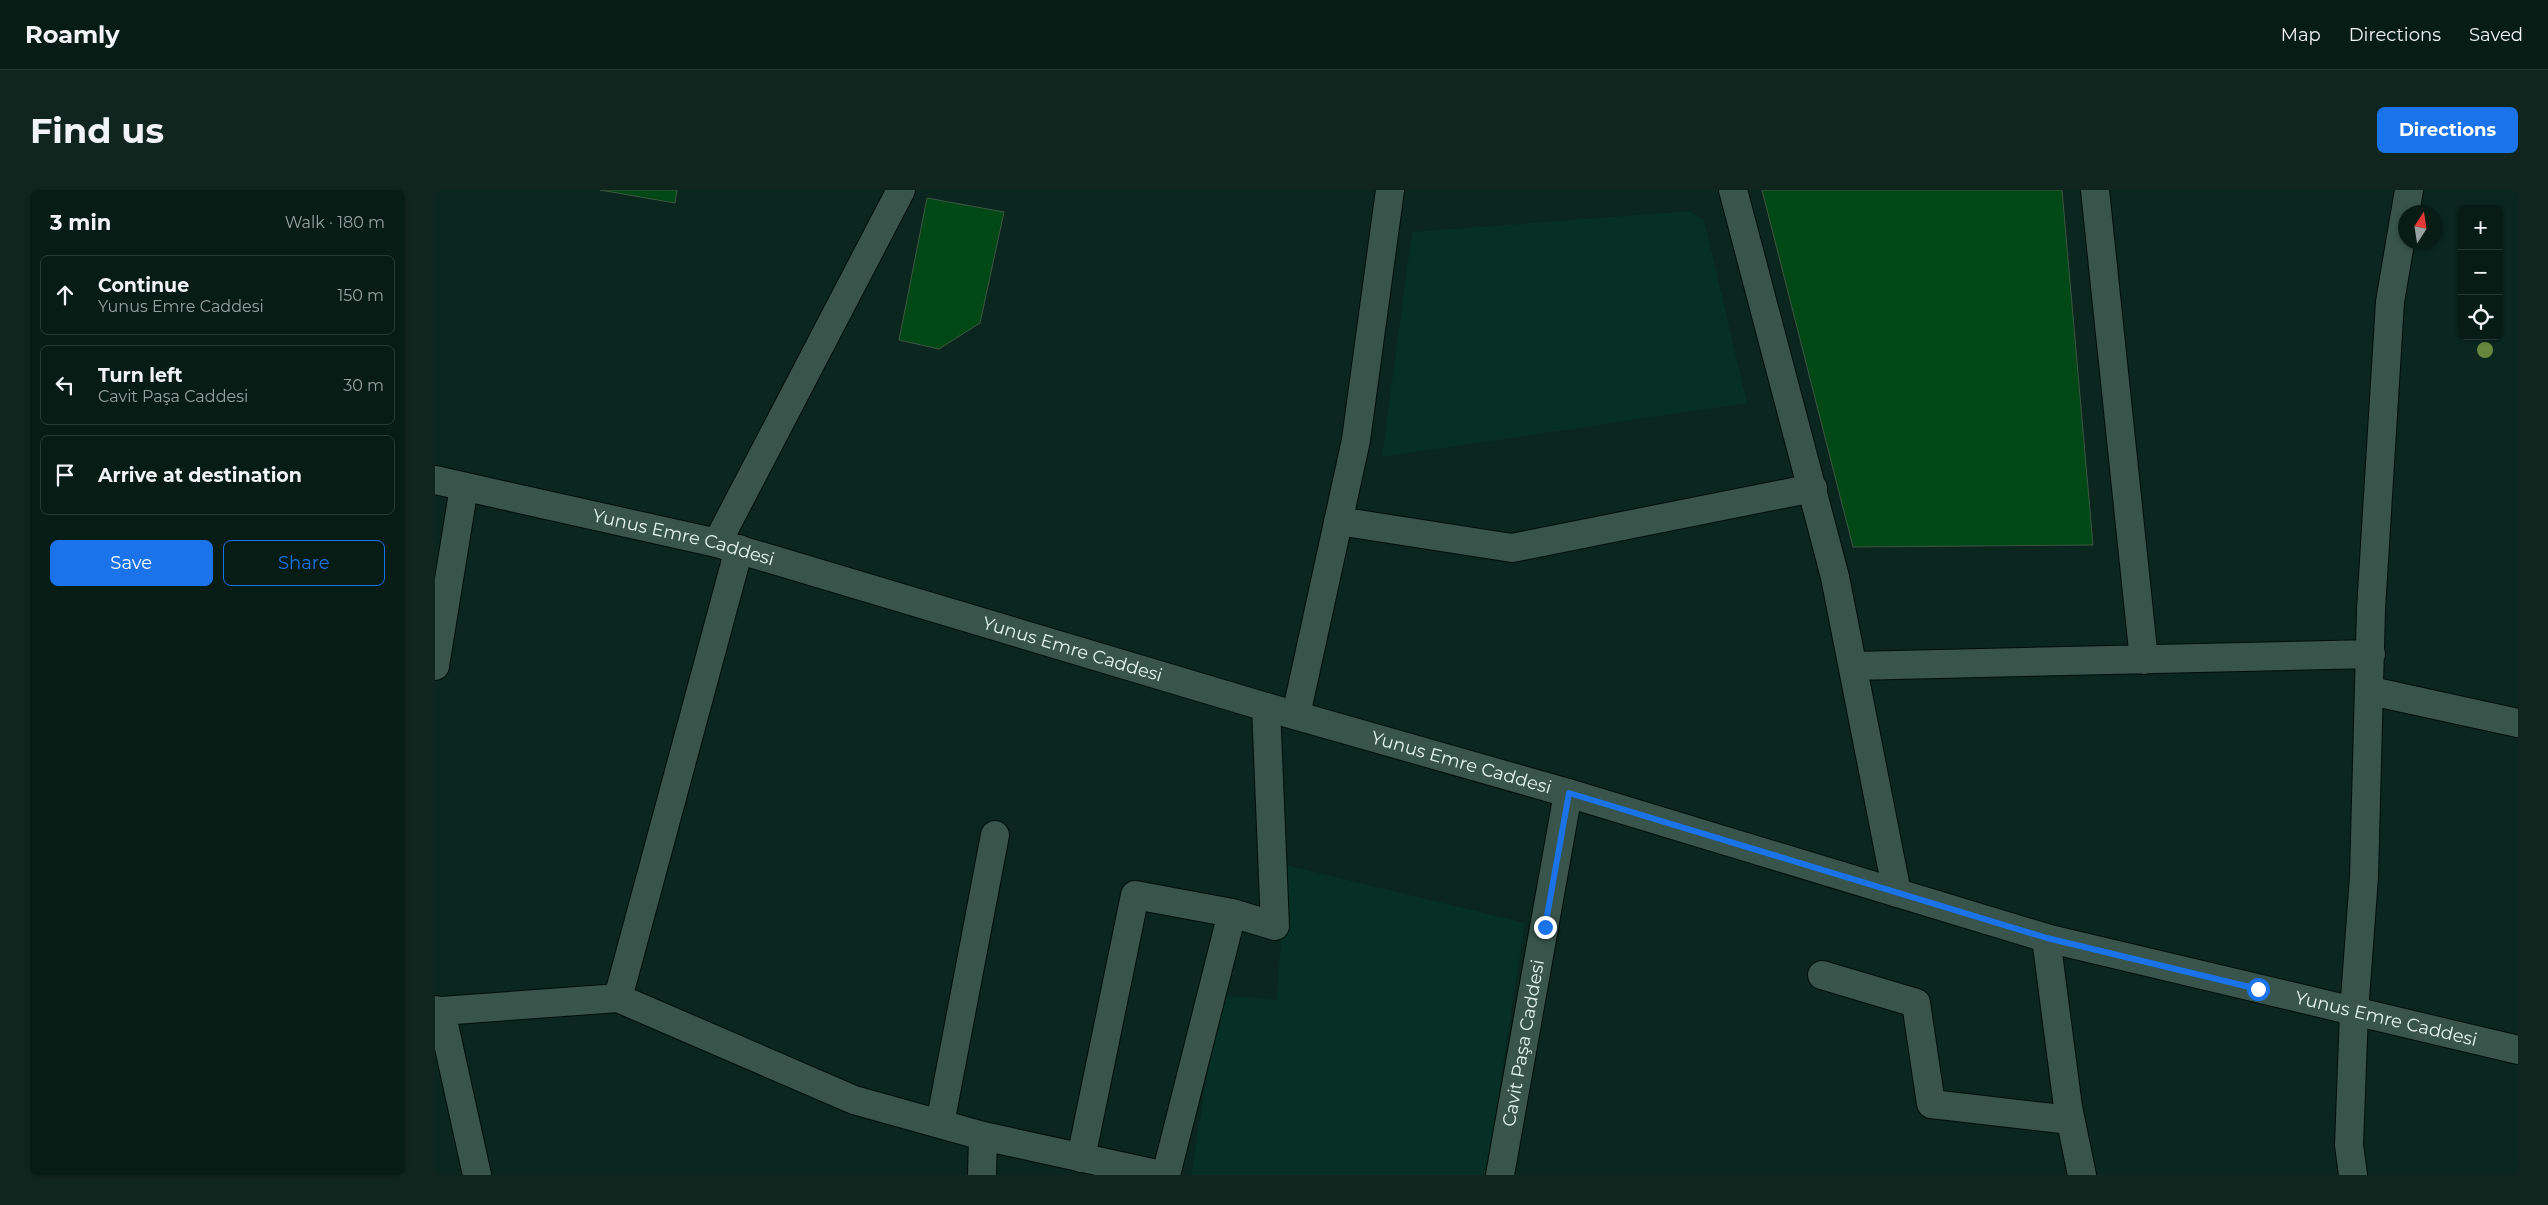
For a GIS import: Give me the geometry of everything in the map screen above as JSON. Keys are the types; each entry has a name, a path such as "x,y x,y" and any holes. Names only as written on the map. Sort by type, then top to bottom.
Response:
{"street":[{"path":"618,998 728,546 901,190"},
{"path":"1296,715 1356,440 1390,190"},
{"path":"1733,190 1835,577 1897,893"},
{"path":"2095,190 2144,660"},
{"path":"2353,1175 2349,1145 2354,1012 2364,877 2371,691 2371,609 2391,302 2409,190"},
{"name":"Yunus Emre Caddesi","path":"435,480 728,546 1266,707 1569,793 2047,938 2518,1050"},
{"path":"435,666 464,487"},
{"path":"1338,521 1512,548 1813,488"},
{"path":"1853,666 2371,654"},
{"path":"2371,691 2518,723"},
{"path":"1081,1158 1135,895 1232,912 1275,926 1266,707"},
{"name":"Cavit Paşa Caddesi","path":"1500,1175 1569,793"},
{"path":"940,1124 995,835"},
{"path":"1166,1175 1232,912"},
{"path":"2047,938 2070,1120 2082,1175"},
{"path":"1822,975 1916,1003 1931,1104 2070,1120"},
{"path":"477,1175 438,1011 618,998 854,1100 983,1136 1161,1175"},
{"path":"982,1175 983,1136"}],"shaded area":[{"path":"1690,211 1704,220 1747,403 1382,457 1412,232"},
{"path":"1286,865 1525,923 1486,1175 1191,1175 1220,995 1277,1000"}],"building":[{"path":"600,190 677,190 675,203"},
{"path":"1762,190 2062,190 2093,545 1853,547"},
{"path":"927,198 1004,212 980,323 939,349 899,340"}],"route":[{"path":"1545,927 1569,793 2047,938 2258,989"}]}
